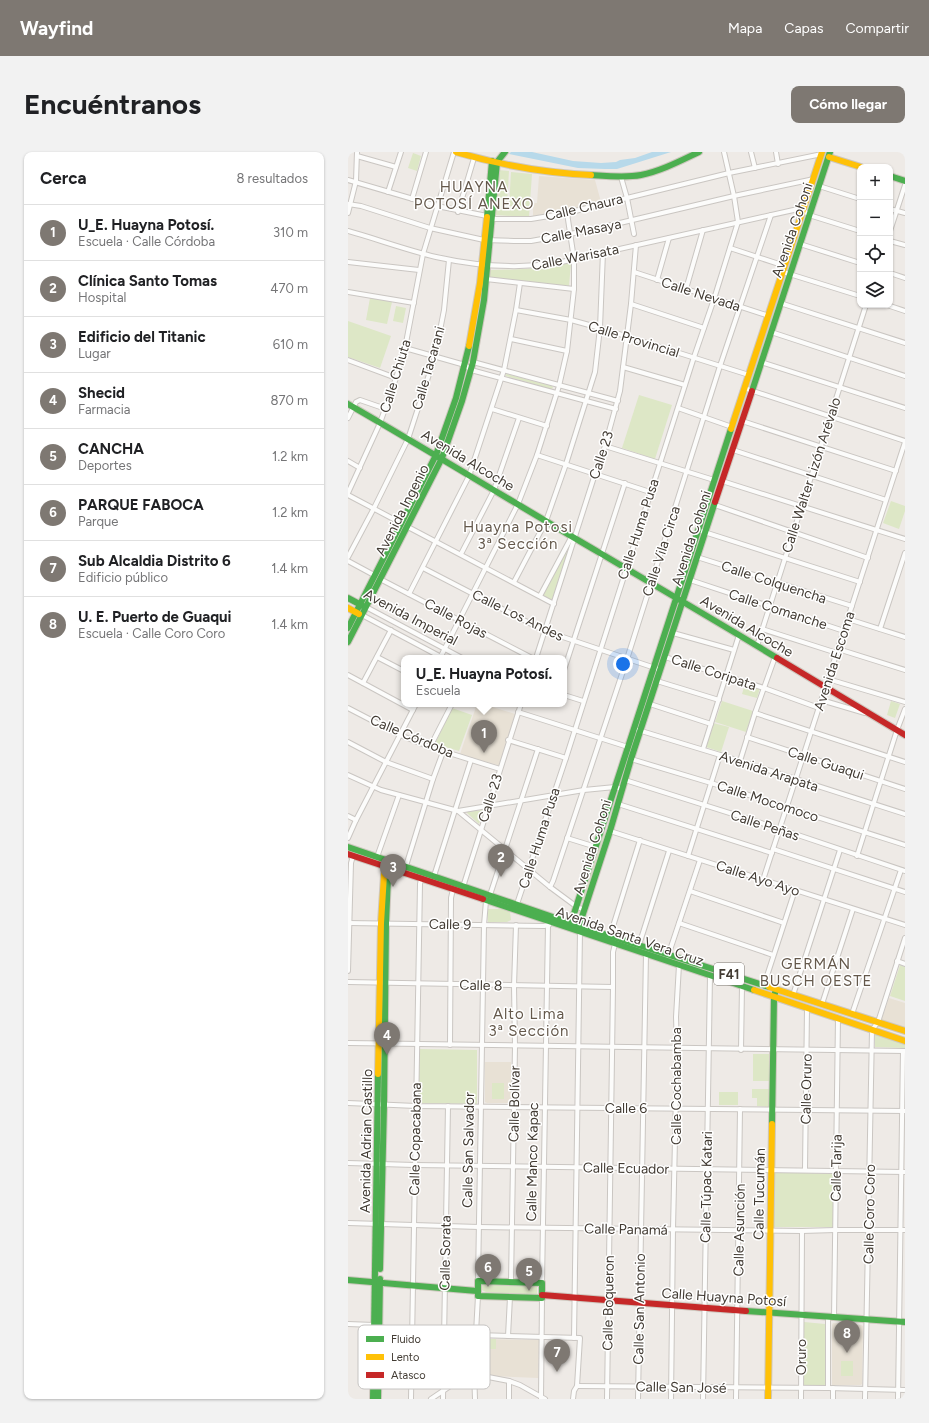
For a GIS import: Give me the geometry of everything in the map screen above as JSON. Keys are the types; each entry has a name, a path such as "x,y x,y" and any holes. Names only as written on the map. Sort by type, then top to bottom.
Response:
{"street":[{"path":"388,192 401,152"},
{"path":"412,199 426,152"},
{"path":"455,152 474,158 564,173 621,177 650,172 699,152"},
{"name":"Calle Chiuta","path":"348,494 386,409 396,378 405,348 423,254 436,206 455,152"},
{"path":"485,265 495,162 505,152"},
{"name":"Calle Huma Pusa","path":"517,904 566,758 650,492 738,222 724,152"},
{"path":"751,152 755,168"},
{"path":"776,152 778,164"},
{"path":"801,152 802,158"},
{"name":"Calle Chaura","path":"348,180 458,212 489,218 531,219 567,214 627,198 822,153"},
{"name":"Avenida Cohoni","path":"580,929 631,759 780,303 786,273 785,266 822,153"},
{"path":"348,213 349,204 356,182 357,154 396,167"},
{"path":"830,154 857,165"},
{"name":"Avenida Cohoni","path":"570,926 768,316 800,244 830,154"},
{"path":"458,212 474,158"},
{"path":"621,177 634,234"},
{"path":"893,177 905,181"},
{"name":"Calle Masaya","path":"349,204 361,206 430,228 487,240 531,241 570,234 814,179"},
{"path":"893,222 905,185"},
{"path":"819,186 857,198"},
{"name":"Calle Warisata","path":"348,231 423,254 449,260 485,265 517,267 540,265 574,259 798,209 803,210"},
{"path":"803,210 809,215 857,230"},
{"path":"893,210 905,213"},
{"path":"442,655 518,504 537,455 559,386 567,350 574,289 574,259 567,214"},
{"name":"Calle Vila Circa","path":"550,886 553,882 584,790 720,366 771,215"},
{"path":"686,289 703,230"},
{"path":"657,280 669,238"},
{"path":"893,242 905,245"},
{"path":"800,244 857,262"},
{"name":"Calle 23","path":"537,655 554,604 573,537 605,446 618,401 631,304 636,245"},
{"path":"730,248 785,266"},
{"path":"514,582 546,521 595,372 600,328 603,252"},
{"name":"Calle Tacarani","path":"348,557 408,439 435,356 444,310 449,260"},
{"path":"348,262 419,270"},
{"name":"Avenida Ingenio","path":"348,642 363,606 380,579 408,527 442,458 452,431 473,362 484,300 486,279 485,265"},
{"name":"Avenida Ingenio","path":"363,606 374,575 436,455 446,429 465,365 485,265"},
{"name":"Calle Nevada","path":"634,272 768,316"},
{"path":"786,273 857,295"},
{"path":"893,274 905,278"},
{"path":"486,279 574,289"},
{"path":"409,594 437,542 469,476 504,370 520,283"},
{"path":"348,292 414,303"},
{"path":"780,303 905,344"},
{"path":"631,304 704,328"},
{"path":"893,307 905,311"},
{"name":"Calle Walter Lizón Arévalo","path":"757,646 865,308"},
{"name":"Calle Provincial","path":"516,310 571,320 627,335 749,375"},
{"path":"770,332 905,376"},
{"path":"511,338 567,350"},
{"path":"405,348 465,365 471,370 502,377 616,409"},
{"path":"348,360 396,378"},
{"path":"465,365 473,362 618,401"},
{"path":"761,362 905,408"},
{"path":"623,366 685,385"},
{"path":"744,388 905,442"},
{"path":"348,418 351,405 362,400 386,409"},
{"name":"Avenida Alcoche","path":"351,405 905,735"},
{"path":"678,408 732,427"},
{"path":"492,409 547,426"},
{"path":"461,554 494,490 519,418"},
{"path":"742,421 896,471"},
{"name":"Avenida Escoma","path":"763,880 905,442"},
{"path":"605,446 714,480"},
{"path":"732,450 886,500"},
{"path":"537,455 650,492"},
{"path":"348,461 360,468"},
{"path":"722,481 905,540"},
{"path":"567,661 625,483"},
{"path":"348,494 401,523"},
{"path":"715,505 868,558"},
{"path":"408,527 554,604"},
{"path":"698,530 860,582"},
{"path":"540,596 573,537"},
{"path":"880,629 905,553"},
{"name":"Calle Colquencha","path":"697,557 852,606"},
{"path":"348,561 374,575"},
{"name":"Calle Los Andes","path":"423,568 545,631 661,670"},
{"name":"Calle Rojas","path":"380,579 460,619 526,655"},
{"name":"Calle Comanche","path":"690,580 844,631"},
{"name":"Avenida Imperial","path":"348,598 456,655"},
{"name":"Avenida Imperial","path":"348,608 436,655"},
{"name":"Avenida Ingenio","path":"348,628 359,614"},
{"path":"848,619 905,637"},
{"path":"762,629 905,670"},
{"path":"363,683 391,630"},
{"path":"673,633 734,650"},
{"path":"703,749 739,635"},
{"path":"377,657 401,669"},
{"name":"Calle Coripata","path":"665,657 764,688 819,708"},
{"path":"740,761 775,657"},
{"path":"348,675 401,704"},
{"path":"828,679 905,702"},
{"path":"657,681 719,700"},
{"path":"567,696 583,701"},
{"path":"822,700 872,715"},
{"path":"650,704 711,724"},
{"path":"407,707 413,710"},
{"path":"348,838 414,707"},
{"path":"430,747 450,707"},
{"name":"Calle 23","path":"462,889 508,740 520,707"},
{"name":"Calle Córdoba","path":"348,708 400,735 430,747 500,768"},
{"path":"857,856 888,757 905,709"},
{"path":"518,712 628,747"},
{"path":"755,713 905,762"},
{"name":"Avenida Arapata","path":"634,728 905,814"},
{"name":"Calle Guaqui","path":"747,737 905,789"},
{"path":"508,740 566,758"},
{"path":"348,742 386,762 433,779"},
{"name":"Calle San Salvador","path":"477,1325 484,925 488,898 538,749"},
{"path":"406,866 443,752"},
{"path":"688,856 720,755"},
{"name":"Calle Mocomoco","path":"631,759 865,831 905,845"},
{"path":"434,876 471,760"},
{"path":"348,775 373,787 456,810 577,907 585,910"},
{"name":"Calle Peñas","path":"625,780 780,829 903,871"},
{"path":"456,810 584,790 614,787 622,789"},
{"path":"377,857 399,795"},
{"path":"618,804 905,892"},
{"path":"348,816 356,820"},
{"name":"Calle Ayo Ayo","path":"602,828 669,851 884,918 905,926"},
{"path":"567,838 596,847"},
{"path":"610,936 640,840"},
{"name":"Avenida Santa Vera Cruz","path":"348,847 377,857 388,864 421,879 452,889 462,889"},
{"path":"793,995 840,850"},
{"path":"639,945 669,851"},
{"path":"348,971 350,855"},
{"name":"Avenida Santa Vera Cruz","path":"350,855 388,864 406,866 550,924 570,926"},
{"path":"667,958 700,860"},
{"name":"Avenida Adrian Castillo","path":"377,1325 384,923 388,864"},
{"path":"852,1014 894,888 903,871"},
{"name":"Calle Copacabana","path":"411,1325 416,1044 421,879"},
{"path":"450,1045 452,889"},
{"path":"764,985 795,890"},
{"path":"690,892 784,923"},
{"name":"Avenida Santa Vera Cruz","path":"488,898 517,904 570,926 639,945 679,965 905,1041"},
{"path":"822,1004 853,909"},
{"name":"Calle 9","path":"349,923 484,925 550,924"},
{"path":"679,923 773,955"},
{"name":"Calle Manco Kapac","path":"542,1398 541,1337 550,924"},
{"name":"Calle Bolívar","path":"511,1282 516,925"},
{"path":"574,1338 580,929"},
{"name":"Avenida Santa Vera Cruz","path":"580,929 615,944 646,954 667,958 764,985 905,1031"},
{"path":"872,1030 878,1022 905,938"},
{"name":"Calle Boqueron","path":"607,1399 611,1047 613,952 615,944"},
{"name":"Calle San Antonio","path":"638,1399 646,954"},
{"path":"897,961 905,964"},
{"name":"Calle Cochabamba","path":"671,1399 677,1048 676,1017 679,965"},
{"name":"Calle Túpac Katari","path":"703,1399 702,1387 710,1049 710,976"},
{"name":"Calle 8","path":"348,982 383,984 613,987"},
{"path":"741,1050 742,986"},
{"name":"Calle Tucumán","path":"768,1399 774,997 776,989"},
{"name":"Calle Oruro","path":"805,1170 807,1008"},
{"name":"Calle Tarija","path":"833,1399 830,1388 831,1318 836,1230 838,1018"},
{"name":"Calle Coro Coro","path":"865,1399 872,1030"},
{"path":"348,1043 806,1051 904,1051 903,1230 898,1322 898,1399"},
{"name":"Calle 6","path":"348,1103 481,1107 740,1108 904,1111"},
{"name":"Calle Sorata","path":"444,1325 448,1106"},
{"name":"Calle Asunción","path":"736,1399 740,1108"},
{"name":"Calle Ecuador","path":"348,1163 903,1172"},
{"name":"Calle Panamá","path":"348,1223 543,1228 802,1231 903,1230"},
{"name":"Oruro","path":"801,1399 802,1231"},
{"name":"Calle Huayna Potosí","path":"348,1280 445,1288 510,1297 574,1297 831,1318 905,1322"},
{"path":"478,1281 542,1283"},
{"path":"508,1336 510,1297"},
{"path":"348,1324 362,1325"},
{"path":"490,1335 580,1338 577,1386 574,1391 573,1399"},
{"path":"490,1377 509,1381 525,1387 542,1398"},
{"path":"509,1381 509,1399"},
{"name":"Calle San José","path":"577,1386 905,1390"},
{"name":"Avenida Adrian Castillo","path":"373,1399 374,1389"},
{"name":"Avenida Adrian Castillo","path":"378,1389 378,1399"},
{"path":"431,1399 446,1389"},
{"name":"Calle San Salvador","path":"475,1389 475,1399"},
{"name":"Calle Sorata","path":"443,1391 443,1399"}],"shaded area":[{"path":"539,176 595,180 601,202 564,211 533,216 533,203 537,203"},
{"path":"476,707 493,707 515,714 499,765 460,754"},
{"path":"889,998 905,1003 905,1030 881,1021"},
{"path":"485,1062 511,1062 510,1103 485,1102"},
{"path":"833,1323 863,1326 861,1385 832,1385"},
{"path":"490,1339 539,1340 538,1378 490,1376"}],"green space":[{"path":"413,153 421,156 417,171 408,168"},
{"path":"498,170 509,171 508,207 517,207 509,206 511,172 532,174 529,217 495,215"},
{"path":"571,263 569,286 488,278 490,270 510,270"},
{"path":"784,275 787,276 751,387 748,386"},
{"path":"370,298 392,302 387,324 366,320"},
{"path":"396,306 406,308 403,323 393,321"},
{"path":"348,321 391,336 380,368 348,357"},
{"path":"507,374 552,386 553,388 551,389 505,375"},
{"path":"746,392 749,393 705,528 702,527"},
{"path":"639,395 672,405 655,459 622,448"},
{"path":"891,501 905,506 905,511 899,529 883,523"},
{"path":"699,536 702,537 683,593 681,592"},
{"path":"571,541 552,600 541,596"},
{"path":"676,608 678,609 659,667 657,665"},
{"path":"745,684 760,688 757,698 742,694"},
{"path":"722,701 753,711 746,732 715,722"},
{"path":"891,701 900,704 895,718 887,715"},
{"path":"452,708 472,715 459,751 435,744"},
{"path":"713,723 729,727 721,752 706,747"},
{"path":"484,810 479,824 466,812"},
{"path":"604,833 606,835 585,901 581,901 602,834"},
{"path":"487,909 507,909 510,912 511,920 507,922 488,922"},
{"path":"900,965 905,967 905,1001 890,996"},
{"path":"875,1033 905,1043 905,1048 875,1047"},
{"path":"418,1049 477,1050 477,1104 418,1103"},
{"path":"753,1054 769,1054 769,1081 753,1081"},
{"path":"492,1083 504,1083 504,1099 492,1099"},
{"path":"752,1089 771,1089 770,1107 757,1106 757,1098 752,1098"},
{"path":"719,1092 738,1092 738,1105 719,1105"},
{"path":"774,1172 834,1174 833,1227 772,1227"},
{"path":"487,1282 537,1286 537,1295 486,1292 482,1290 481,1286"},
{"path":"804,1322 825,1324 826,1386 803,1387"},
{"path":"490,1339 496,1339 496,1349 490,1349"},
{"path":"841,1361 853,1361 853,1376 841,1376"}],"water":[{"path":"511,152 532,152 573,161 601,163 635,158 652,152 671,152 617,169 605,169 578,168 509,154"}],"traffic: fast":[{"path":"497,162 505,152"},
{"path":"591,175 622,177 641,175 663,168 699,152"},
{"path":"752,391 830,152"},
{"path":"487,217 492,161"},
{"path":"348,642 442,458 462,401 473,362 484,300 497,162"},
{"path":"893,177 905,181"},
{"path":"348,628 436,455 456,398 469,346"},
{"path":"348,404 777,658"},
{"path":"571,923 731,429"},
{"path":"579,926 610,831 631,759 715,502"},
{"path":"348,598 363,606"},
{"path":"348,847 579,926 769,987"},
{"path":"380,1269 386,923 388,877 391,865"},
{"path":"483,899 754,990"},
{"path":"772,1124 774,997 776,989"},
{"path":"374,1325 378,1074"},
{"path":"379,1325 380,1279"},
{"path":"348,1280 477,1291"},
{"path":"478,1281 542,1283 542,1298 478,1296 478,1281"},
{"path":"746,1311 905,1322"},
{"path":"373,1389 373,1399"},
{"path":"378,1389 378,1399"}],"traffic: slow":[{"path":"456,152 523,168 591,175"},
{"path":"731,429 822,152"},
{"path":"829,157 857,166"},
{"path":"469,346 480,283 487,217"},
{"path":"348,608 359,614"},
{"path":"378,1074 381,923 386,864"},
{"path":"769,987 905,1031"},
{"path":"754,990 905,1041"},
{"path":"768,1399 772,1124"}],"traffic: jam":[{"path":"715,502 752,391"},
{"path":"777,658 905,735"},
{"path":"348,854 483,899"},
{"path":"542,1295 746,1311"}],"place":[{"name":"U_E. Huayna Potosí.","path":"484,753"},
{"name":"Clínica Santo Tomas","path":"501,877"},
{"name":"Edificio del Titanic","path":"393,887"},
{"name":"Shecid","path":"387,1055"},
{"name":"PARQUE FABOCA","path":"488,1287"},
{"name":"CANCHA","path":"529,1291"},
{"name":"U. E. Puerto de Guaqui","path":"847,1353"},
{"name":"Sub Alcaldia Distrito 6","path":"557,1372"}],"district":[{"name":"HUAYNA POTOSÍ ANEXO","path":"474,196"},
{"name":"Huayna Potosi 3ª Sección","path":"518,536"},
{"name":"GERMÁN BUSCH OESTE","path":"816,972"},
{"name":"Alto Lima 3ª Sección","path":"529,1022"}]}
